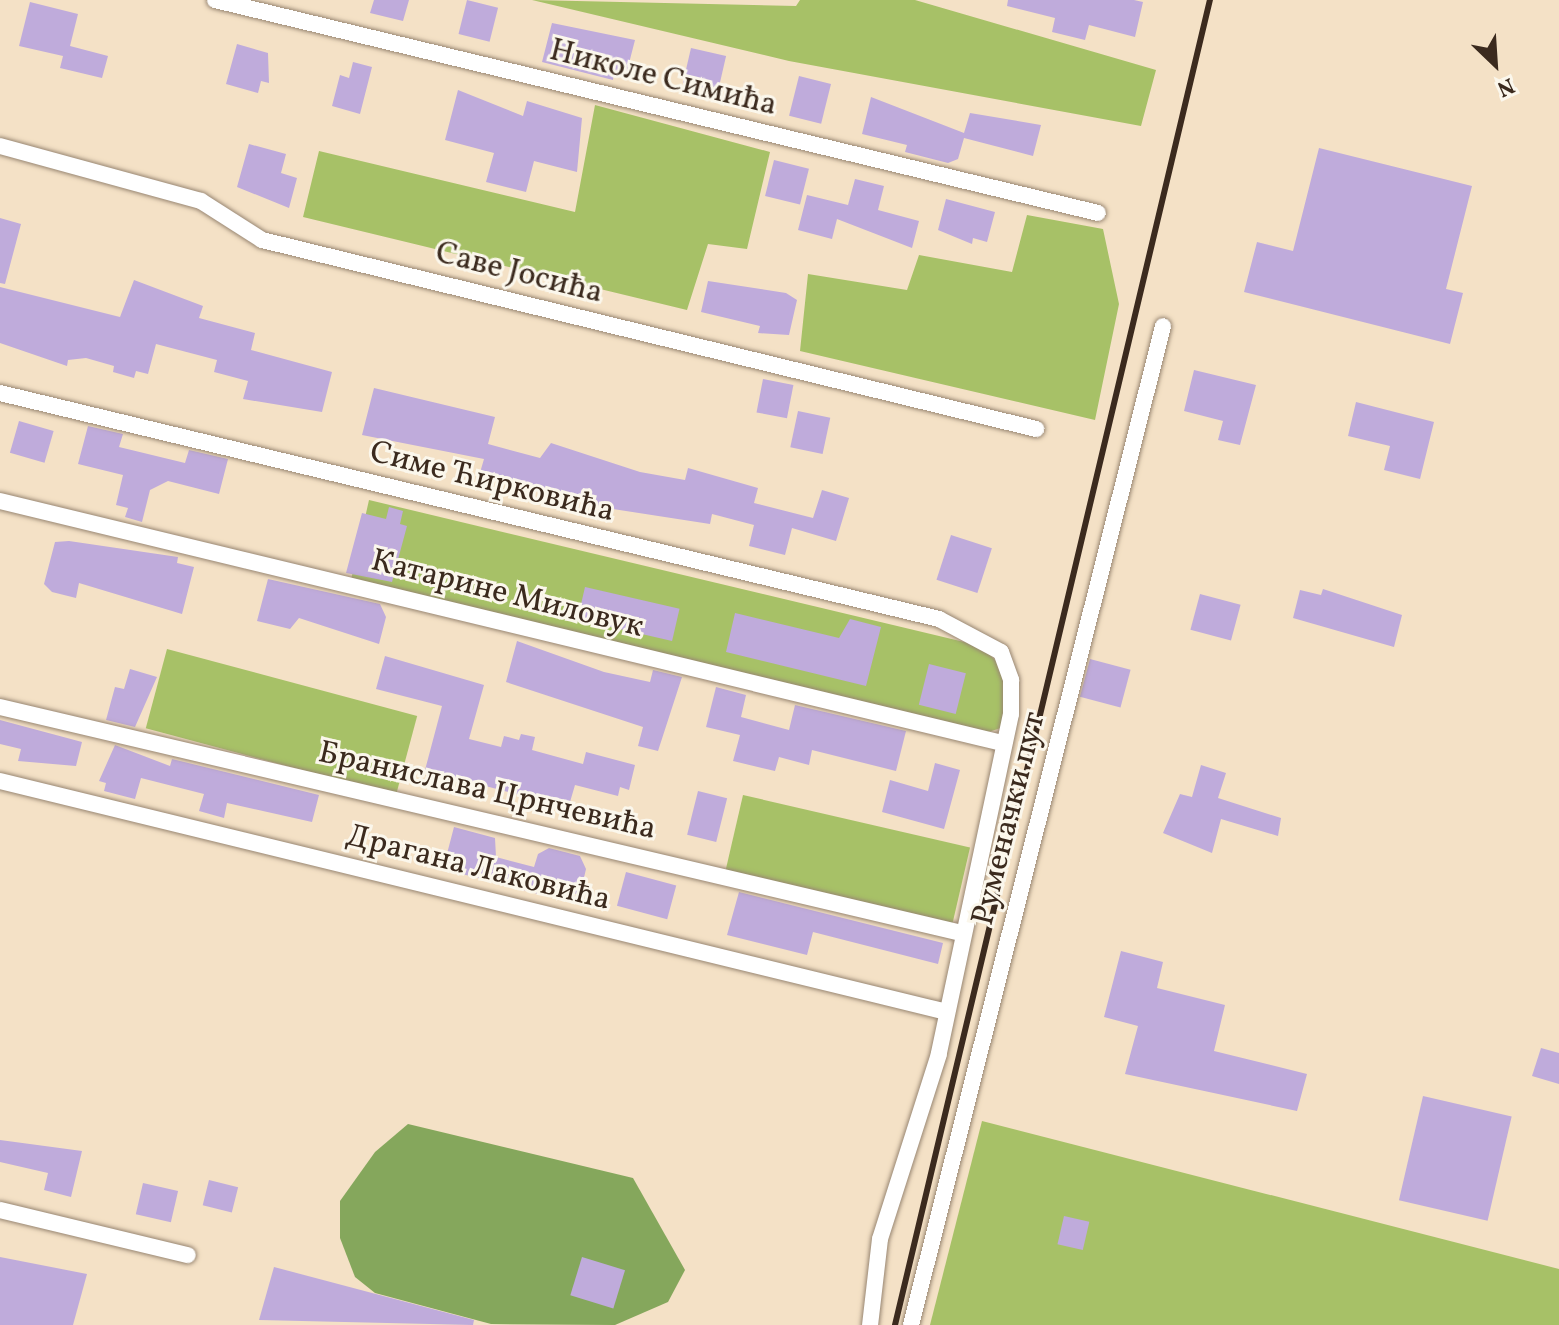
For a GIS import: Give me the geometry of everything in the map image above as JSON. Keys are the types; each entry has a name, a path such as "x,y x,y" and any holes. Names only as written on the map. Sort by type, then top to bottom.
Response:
{"street":[{"name":"Николе Симића","path":"215,0 1098,213"},
{"name":"Саве Јосића","path":"0,146 201,201 262,240 1036,429"},
{"name":"Руменачки пут","path":"911,1325 1163,326"},
{"name":"Симе Ћирковића","path":"0,393 969,630 1007,664 1012,697 1002,743"},
{"name":"Катарине Миловук","path":"0,501 1002,743"},
{"name":"Бранислава Црнчевића","path":"0,707 961,933"},
{"path":"870,1325 880,1239 939,1054 943,1011 1002,743"},
{"name":"Драгана Лаковића","path":"0,781 943,1011"},
{"path":"0,1210 188,1255"}],"green space":[{"path":"532,0 796,6 800,0 915,0 1156,70 1141,126 789,61"},
{"path":"595,105 770,152 747,249 708,244 687,310 303,217 319,151 575,212"},
{"path":"1027,215 1103,229 1119,304 1095,420 800,351 808,274 907,290 919,255 1012,272"},
{"path":"369,500 981,646 1002,667 1009,699 1001,728 985,733 351,580"},
{"path":"167,649 417,716 396,795 146,728"},
{"path":"743,795 970,847 952,923 725,871"},
{"path":"982,1121 1559,1269 1559,1325 930,1325"},
{"path":"408,1124 633,1178 685,1270 668,1302 615,1325 491,1324 375,1293 355,1277 340,1238 340,1201 375,1152"}],"building":[{"path":"374,0 409,0 403,21 370,13"},
{"path":"467,0 498,8 490,42 459,34"},
{"path":"1008,0 1143,2 1135,37 1089,25 1085,40 1052,32 1055,18 1007,6"},
{"path":"30,2 78,14 70,46 108,56 102,78 60,68 63,56 19,46"},
{"path":"552,23 635,40 626,75 614,72 613,80 542,62"},
{"path":"237,44 268,53 269,83 261,81 258,93 226,84"},
{"path":"691,48 726,56 718,91 683,83"},
{"path":"353,62 372,67 360,114 332,106 340,75 349,78"},
{"path":"799,76 831,84 821,124 789,116"},
{"path":"458,90 523,116 527,101 582,118 577,172 534,161 526,192 486,182 494,153 445,140"},
{"path":"871,97 964,133 970,113 1041,125 1033,156 964,138 958,159 948,163 905,152 907,145 862,134"},
{"path":"249,144 286,154 281,173 297,178 289,208 237,187"},
{"path":"1319,148 1472,186 1446,289 1463,293 1450,344 1244,292 1257,242 1293,251"},
{"path":"774,160 809,169 800,205 765,196"},
{"path":"855,179 884,186 878,210 919,221 912,248 837,219 832,239 798,230 807,195 848,205"},
{"path":"946,199 995,212 987,242 973,238 972,244 938,230"},
{"path":"0,218 21,224 5,284 0,283"},
{"path":"134,280 203,306 199,318 255,333 251,350 332,372 322,412 243,399 248,381 214,372 217,360 156,344 148,374 136,371 134,378 113,372 114,366 86,358 68,360 67,366 0,343 0,287 120,317"},
{"path":"708,281 786,293 797,300 789,335 758,333 760,326 701,312"},
{"path":"1194,370 1256,385 1240,445 1218,440 1223,421 1184,411"},
{"path":"763,379 793,385 787,418 757,412"},
{"path":"374,388 495,417 488,444 540,458 551,443 640,472 685,480 688,468 758,488 754,503 813,518 822,490 849,498 836,541 792,528 785,555 749,546 754,525 712,514 710,524 613,509 479,476 484,459 362,435"},
{"path":"1356,402 1434,422 1420,479 1384,470 1390,446 1348,436"},
{"path":"798,411 830,418 823,454 790,447"},
{"path":"19,421 54,431 45,463 10,453"},
{"path":"88,426 123,434 119,447 185,463 189,450 228,459 219,494 168,481 150,490 142,522 125,517 128,508 116,505 123,475 78,464"},
{"path":"389,507 403,511 400,524 407,526 392,582 346,573 362,513 386,519"},
{"path":"951,535 992,548 977,593 936,580"},
{"path":"69,541 178,557 177,563 194,567 182,614 79,583 76,598 52,592 44,584 55,542"},
{"path":"268,579 380,604 386,617 379,644 299,618 290,629 257,621"},
{"path":"585,587 680,609 672,641 578,619"},
{"path":"1323,589 1402,615 1394,647 1293,618 1300,590 1321,595"},
{"path":"1200,594 1241,605 1231,641 1190,630"},
{"path":"735,613 839,638 850,619 881,627 866,686 726,652"},
{"path":"517,641 604,672 650,682 653,670 682,677 658,751 638,746 643,727 506,682"},
{"path":"385,656 484,685 469,739 501,747 504,736 519,740 521,734 535,737 532,750 583,764 586,752 635,765 629,790 620,787 618,796 575,785 570,802 552,797 548,811 532,807 534,799 425,770 442,706 376,689"},
{"path":"1090,659 1131,670 1120,708 1080,697"},
{"path":"929,664 966,673 956,714 919,705"},
{"path":"130,669 157,677 135,727 106,720 115,687 124,689"},
{"path":"716,687 746,695 741,717 789,730 795,705 906,731 896,771 812,750 809,765 779,757 775,771 733,761 740,735 706,727"},
{"path":"0,720 82,742 76,766 18,761 21,749 0,744"},
{"path":"115,745 170,766 172,759 319,795 312,822 227,803 224,818 199,811 204,794 141,778 135,799 104,791 106,783 99,781"},
{"path":"935,763 960,770 944,829 882,812 890,780 928,791"},
{"path":"1201,765 1226,773 1218,798 1281,818 1278,836 1221,819 1212,853 1163,833 1180,794 1192,797"},
{"path":"698,791 727,798 716,842 687,835"},
{"path":"454,827 495,838 496,857 534,867 538,854 549,848 580,856 586,869 580,895 544,886 542,895 443,869"},
{"path":"626,872 676,885 667,919 617,906"},
{"path":"739,892 943,943 938,964 813,932 807,955 727,935"},
{"path":"1121,951 1163,962 1157,988 1225,1005 1214,1051 1307,1074 1297,1111 1125,1074 1138,1026 1104,1017"},
{"path":"1541,1048 1559,1053 1559,1084 1532,1076"},
{"path":"1423,1096 1512,1116 1488,1221 1399,1200"},
{"path":"0,1140 82,1151 71,1197 44,1190 48,1173 0,1162"},
{"path":"209,1180 238,1187 232,1212 203,1205"},
{"path":"143,1183 178,1191 171,1222 136,1214"},
{"path":"1064,1216 1089,1222 1083,1250 1057,1244"},
{"path":"0,1257 87,1274 73,1325 0,1325"},
{"path":"582,1257 625,1270 613,1308 570,1295"},
{"path":"274,1267 474,1320 473,1325 259,1320"}],"railway":[{"path":"895,1325 1210,0"}]}
